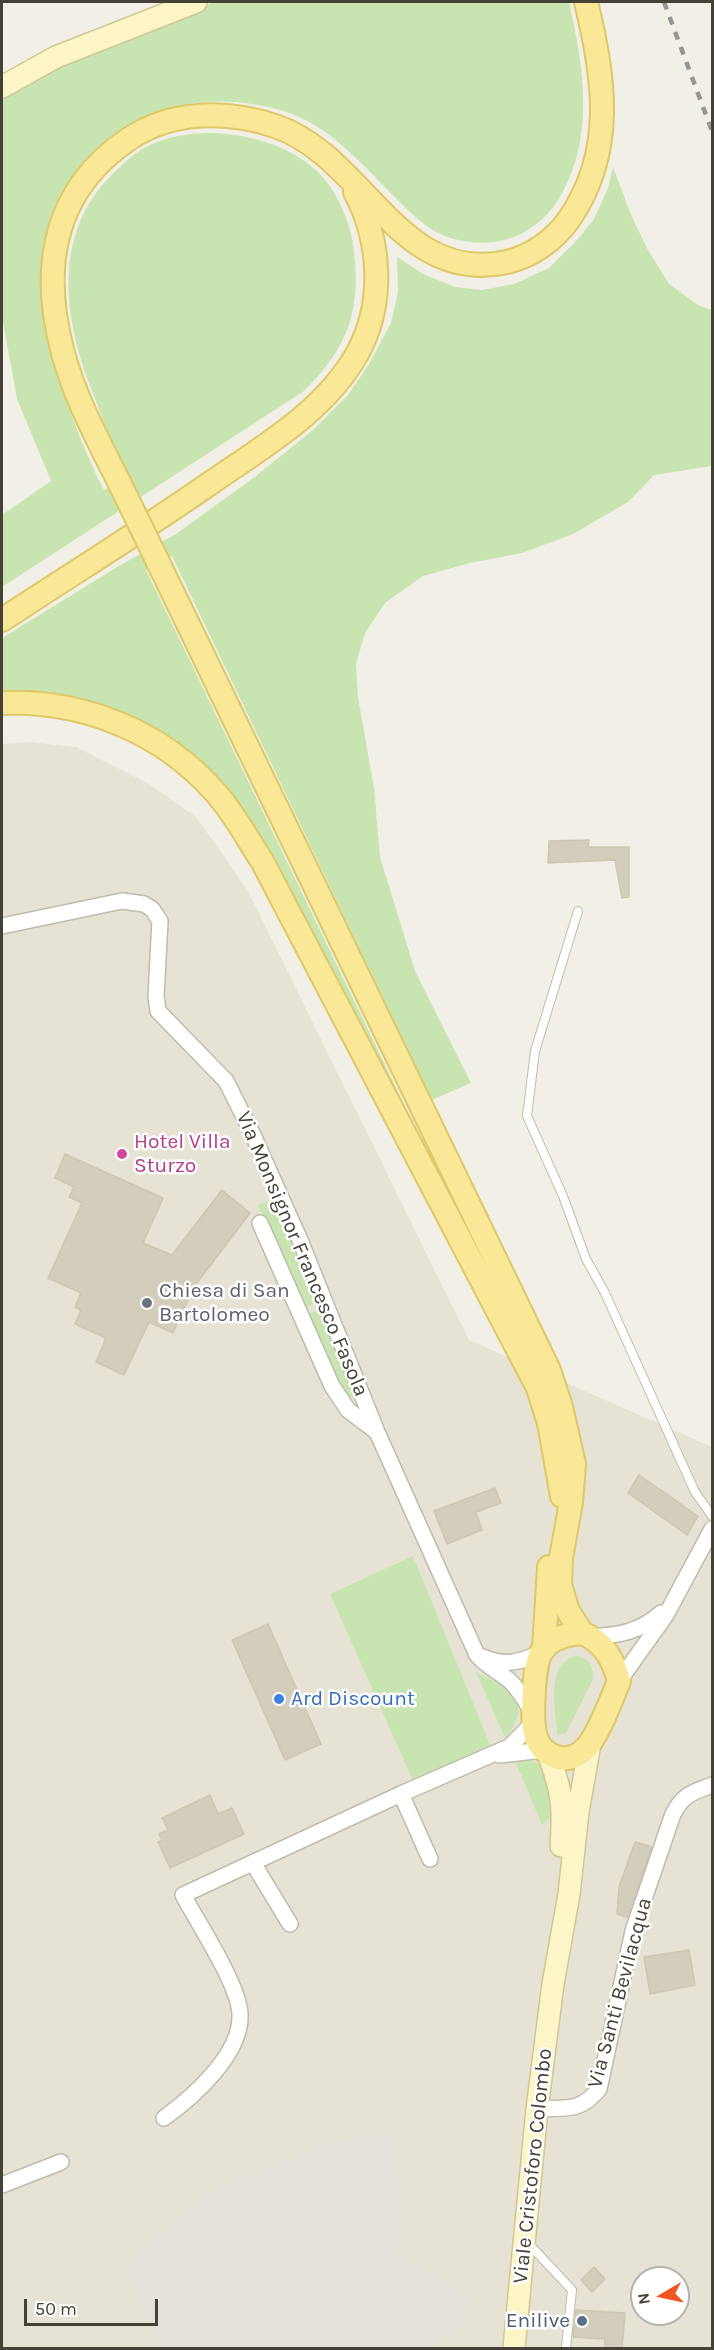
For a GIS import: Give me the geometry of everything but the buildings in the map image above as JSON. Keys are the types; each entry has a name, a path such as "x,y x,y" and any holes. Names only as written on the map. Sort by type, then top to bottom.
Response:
{"main road":[{"path":"2,87 56,57 196,2"},
{"path":"553,1984 569,1894 578,1812 590,1744 619,1681 610,1656 587,1635 568,1611 560,1585 561,1558 574,1482 574,1464 561,1407 549,1370 89,421 63,355 52,294 58,236 66,209 81,182 114,149 140,132 161,122 205,114 248,118 297,134 334,161 397,228 435,256 451,262 474,266 517,259 536,250 553,238 580,204 591,181 598,155 603,90 599,54 586,2"},
{"path":"2,620 187,500 277,438 314,407 345,373 358,353 368,329 374,306 377,276 374,249 362,204 352,185 334,161"},
{"path":"2,703 56,705 83,710 120,722 148,737 186,764 216,793 237,821 262,861 538,1388 549,1423 562,1496"},
{"path":"553,1984 563,1802 561,1788 536,1737 533,1718 535,1683 546,1635 547,1575 562,1496 567,1438"},
{"path":"542,1651 561,1637 587,1635"},
{"path":"545,1752 555,1757 571,1758 590,1744"},
{"name":"Viale Cristoforo Colombo","path":"514,2349 537,2109 553,1984"}],"street":[{"name":"Via Monsignor Francesco Fasola","path":"2,926 122,901 144,904 158,916 160,921 156,996 158,1011 226,1081 253,1135 300,1240 377,1432 477,1655"},
{"path":"261,1223 332,1386 348,1410 377,1432"},
{"path":"619,1681 666,1615 712,1529"},
{"path":"587,1635 617,1635 643,1627 671,1602"},
{"path":"477,1655 493,1662 506,1664 517,1663 542,1651"},
{"path":"164,2118 192,2098 207,2082 220,2064 239,2027 240,2014 235,1990 183,1895 401,1794 509,1747 533,1718 525,1699 509,1680 485,1664 477,1655"},
{"path":"485,1758 510,1753 545,1752"},
{"name":"Via Santi Bevilacqua","path":"537,2109 576,2107 589,2102 598,2089 633,1931 673,1814 680,1801 688,1795 712,1785"},
{"path":"401,1794 430,1859"},
{"path":"253,1863 290,1924"},
{"path":"2,2185 61,2162"}],"lane":[{"path":"578,911 535,1051 527,1116 563,1196 586,1259 605,1293 696,1492 712,1516"},
{"path":"525,2239 572,2290 566,2349"}],"shaded area":[{"path":"28,742 76,747 151,785 196,817 247,889 469,1340 712,1447 712,2348 2,2348 2,744"},
{"path":"394,2135 397,2253 469,2297 456,2334 422,2348 164,2348 125,2266 206,2193 329,2142"}],"green space":[{"path":"214,2 569,2 579,53 583,104 582,129 569,179 553,208 526,231 503,240 467,242 444,236 424,224 340,144 302,118 280,110 240,102 200,102 161,110 124,127 85,162 60,203 48,248 46,296 52,346 65,396 104,490 130,475 108,433 81,360 69,301 69,272 73,244 82,217 97,192 137,152 171,137 219,133 244,136 268,143 291,152 310,165 326,181 341,205 348,224 353,243 356,274 353,311 341,344 331,360 304,391 2,587 2,515 51,481 17,399 2,316 2,94 49,68"},
{"path":"613,167 631,215 648,250 669,284 698,305 712,310 712,466 654,475 628,502 573,534 522,553 470,563 423,576 385,603 365,633 356,664 358,697 374,788 380,857 415,971 471,1083 432,1100 172,556 146,570 405,1106 403,1107 311,927 265,847 164,734 128,714 88,701 58,694 2,692 2,638 117,567 176,534 256,476 314,429 348,395 369,364 391,323 398,292 397,257 423,274 455,287 482,290 514,284 549,268 577,240 594,219 608,188"},
{"path":"274,1199 318,1301 304,1308 258,1205"},
{"path":"321,1309 354,1397 349,1399 336,1382 307,1314"},
{"path":"413,1556 491,1747 413,1781 330,1594"},
{"path":"578,1656 590,1664 593,1679 566,1733 558,1735 554,1701 556,1676 568,1660"},
{"path":"476,1672 503,1686 516,1700 517,1720 505,1738"},
{"path":"508,1759 534,1762 542,1766 547,1773 552,1791 553,1815 542,1825 516,1763"}],"railway":[{"path":"664,2 712,131"}],"place":[{"name":"Hotel Villa Sturzo","path":"122,1154"},
{"name":"Chiesa di San Bartolomeo","path":"147,1303"},
{"name":"Ard Discount","path":"279,1699"},
{"name":"Enilive","path":"582,2321"}]}
